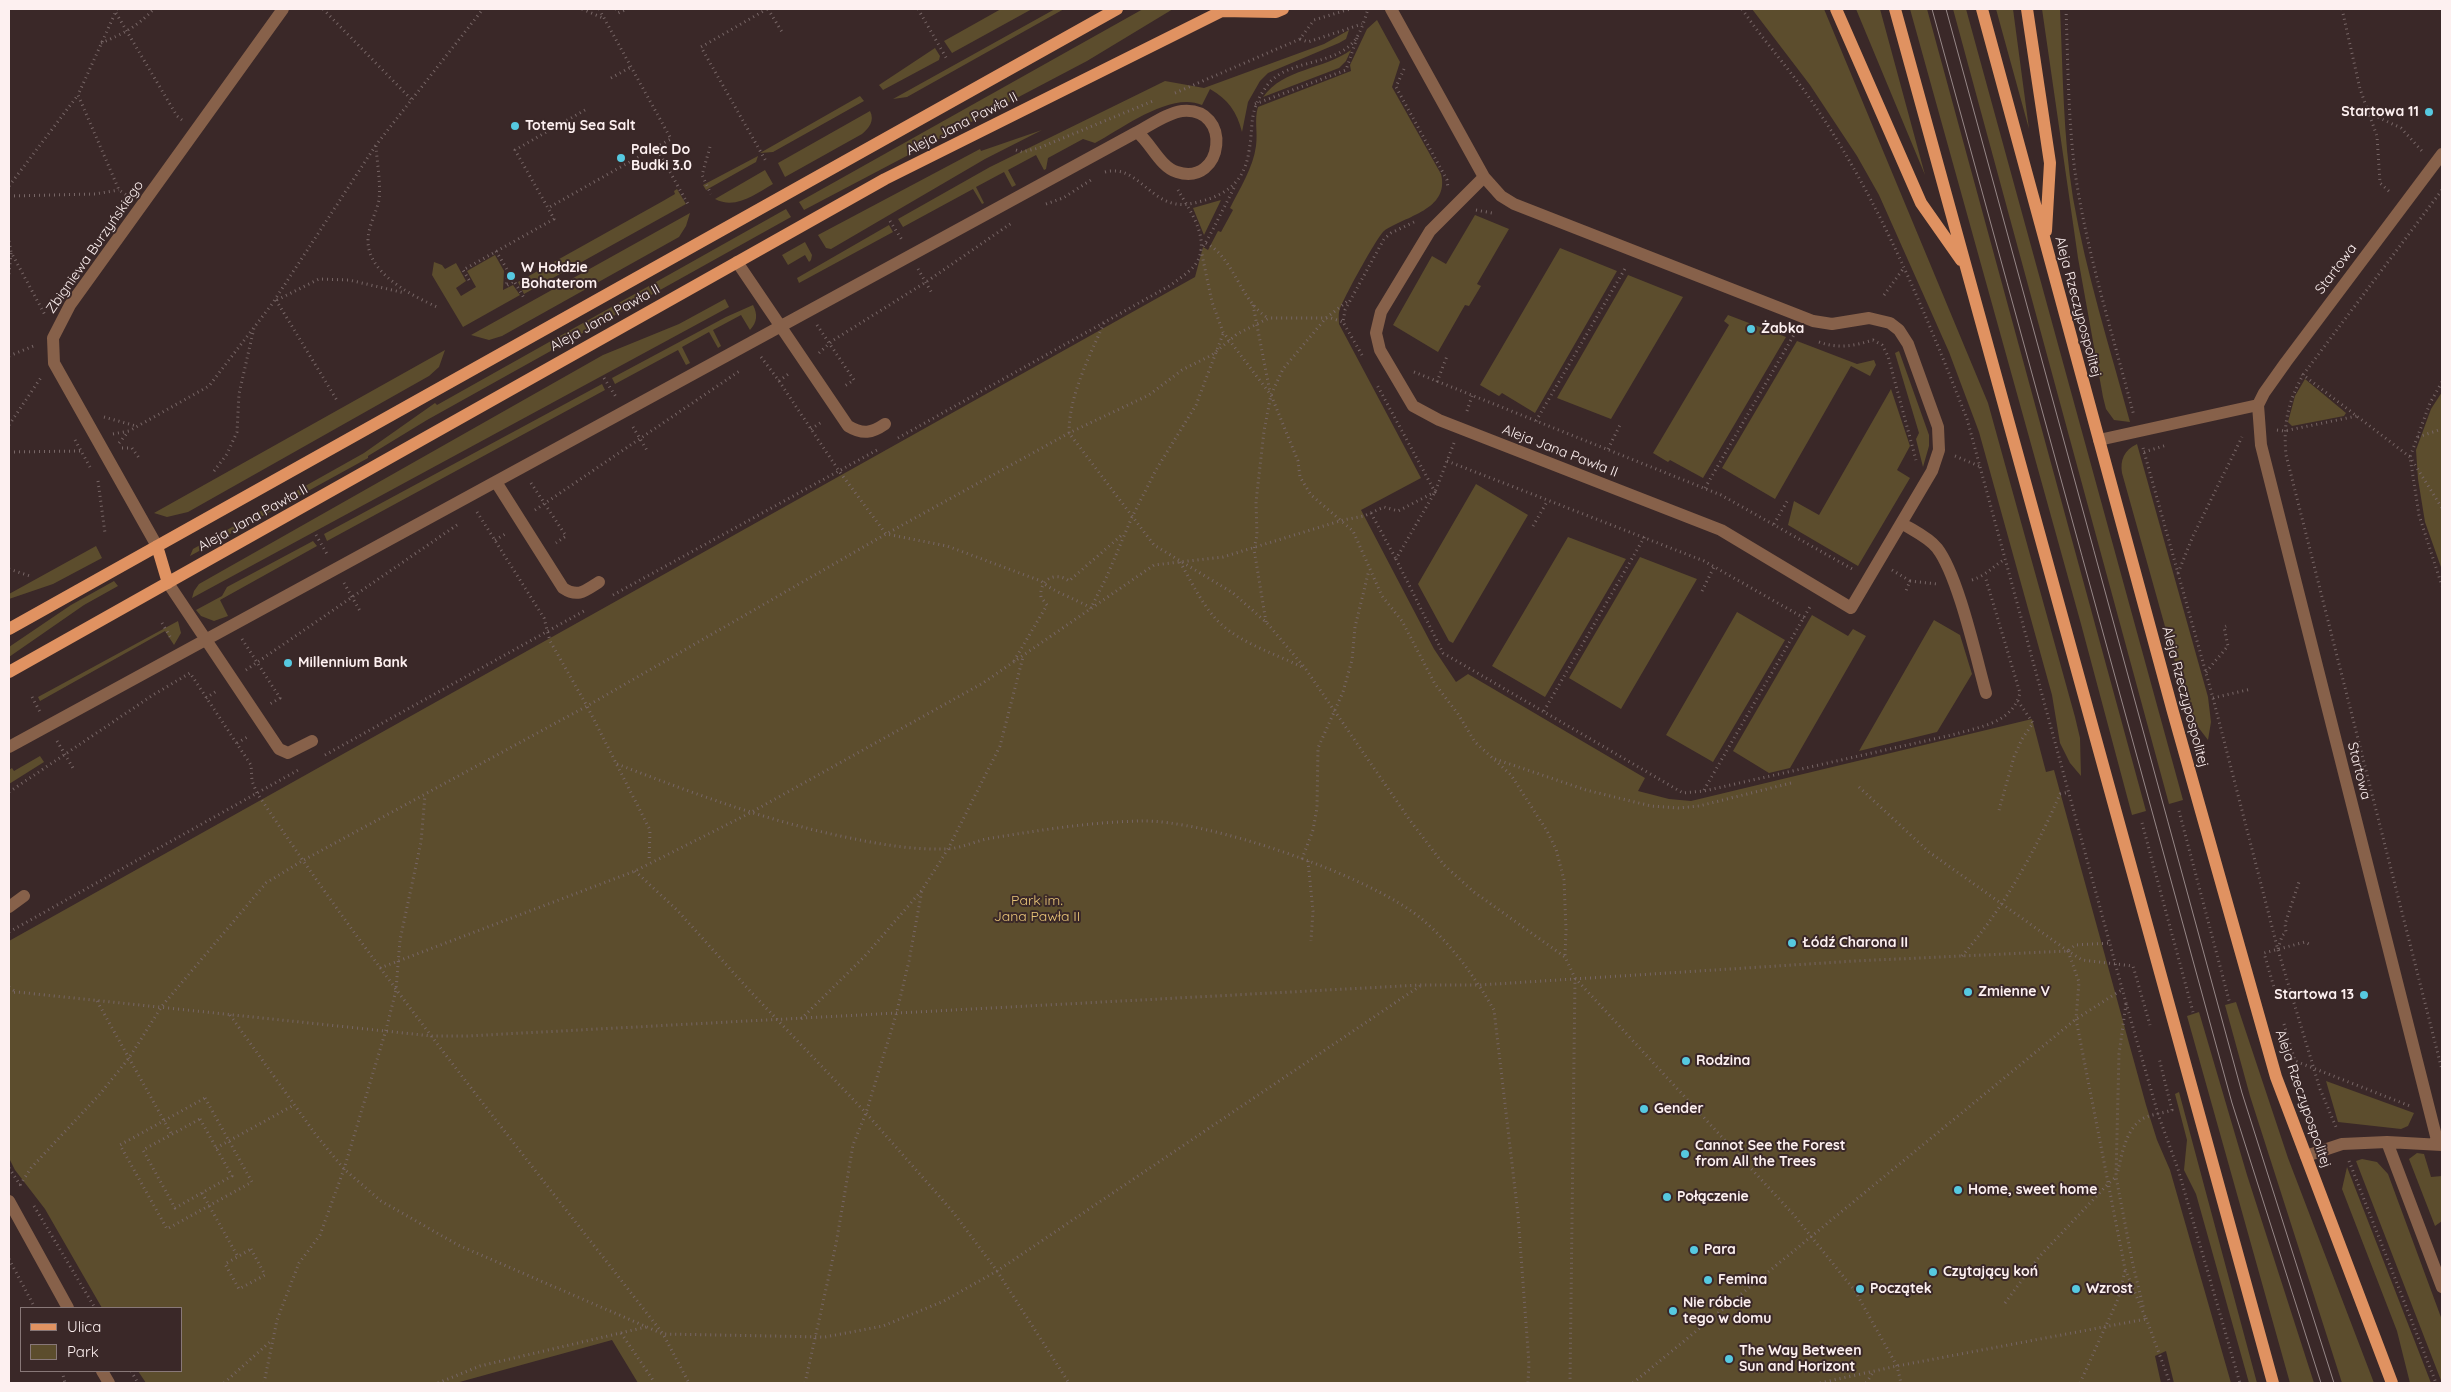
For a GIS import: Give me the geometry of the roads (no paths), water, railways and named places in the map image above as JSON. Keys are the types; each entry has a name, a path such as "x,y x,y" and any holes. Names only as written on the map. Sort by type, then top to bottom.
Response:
{"main road":[{"name":"Aleja Jana Pawła II","path":"9,629 1117,9"},
{"path":"1224,10 1276,12 1283,9"},
{"path":"1836,9 1921,203 1967,268"},
{"path":"1895,9 2273,1383"},
{"name":"Aleja Rzeczypospolitej","path":"1982,9 2176,722 2276,1078 2392,1383"},
{"path":"2028,9 2050,163 2045,243"},
{"name":"Aleja Jana Pawła II","path":"9,672 886,179 1224,10"},
{"path":"157,546 168,583"}],"street":[{"name":"Zbigniewa Burzyńskiego","path":"157,546 54,363 53,338 70,305 283,9"},
{"name":"Aleja Jana Pawła II","path":"1391,9 1484,177 1501,196 1514,204 1813,321 1832,324 1869,318 1890,324 1899,330 1908,344 1938,427 1939,450 1932,471 1852,608 1721,530 1439,420 1413,406 1380,350 1376,324 1381,312 1430,231 1484,177"},
{"path":"9,747 1137,132 1182,111 1202,115 1210,122 1218,140 1216,150 1205,167 1186,174 1176,172 1167,167 1148,140 1137,132"},
{"name":"Startowa","path":"2306,1156 2342,1144 2387,1142 2440,1145 2428,1105 2261,445 2258,404 2286,362 2438,159"},
{"path":"737,262 848,426 856,431 865,433 874,431 885,424"},
{"path":"2099,440 2258,404"},
{"path":"496,482 563,588 572,594 580,594 599,582"},
{"path":"1902,524 1929,540 1938,548 1955,585 1986,693"},
{"path":"168,583 279,749 288,753 312,741"},
{"path":"9,907 24,896"},
{"path":"2387,1142 2442,1287"},
{"path":"9,1201 67,1307"},
{"path":"103,1372 109,1383"}],"tram line":[{"path":"1932,9 2232,1103 2321,1383"},
{"path":"1946,9 2242,1093 2334,1383"}],"place":[{"name":"Startowa 11","path":"2429,112"},
{"name":"Totemy Sea Salt","path":"515,126"},
{"name":"Palec Do Budki 3.0","path":"621,158"},
{"name":"W Hołdzie Bohaterom","path":"511,276"},
{"name":"Żabka","path":"1751,329"},
{"name":"Millennium Bank","path":"288,663"},
{"name":"Łódź Charona II","path":"1792,943"},
{"name":"Zmienne V","path":"1968,992"},
{"name":"Startowa 13","path":"2364,995"},
{"name":"Rodzina","path":"1686,1061"},
{"name":"Gender","path":"1644,1109"},
{"name":"Cannot See the Forest from All the Trees","path":"1685,1154"},
{"name":"Home, sweet home","path":"1958,1190"},
{"name":"Połączenie","path":"1667,1197"},
{"name":"Para","path":"1694,1250"},
{"name":"Czytający koń","path":"1933,1272"},
{"name":"Femina","path":"1708,1280"},
{"name":"Początek","path":"1860,1289"},
{"name":"Wzrost","path":"2076,1289"},
{"name":"Nie róbcie tego w domu","path":"1673,1311"},
{"name":"The Way Between Sun and Horizont","path":"1729,1359"}],"park label":[{"name":"Park im. Jana Pawła II","path":"1037,910"}]}
